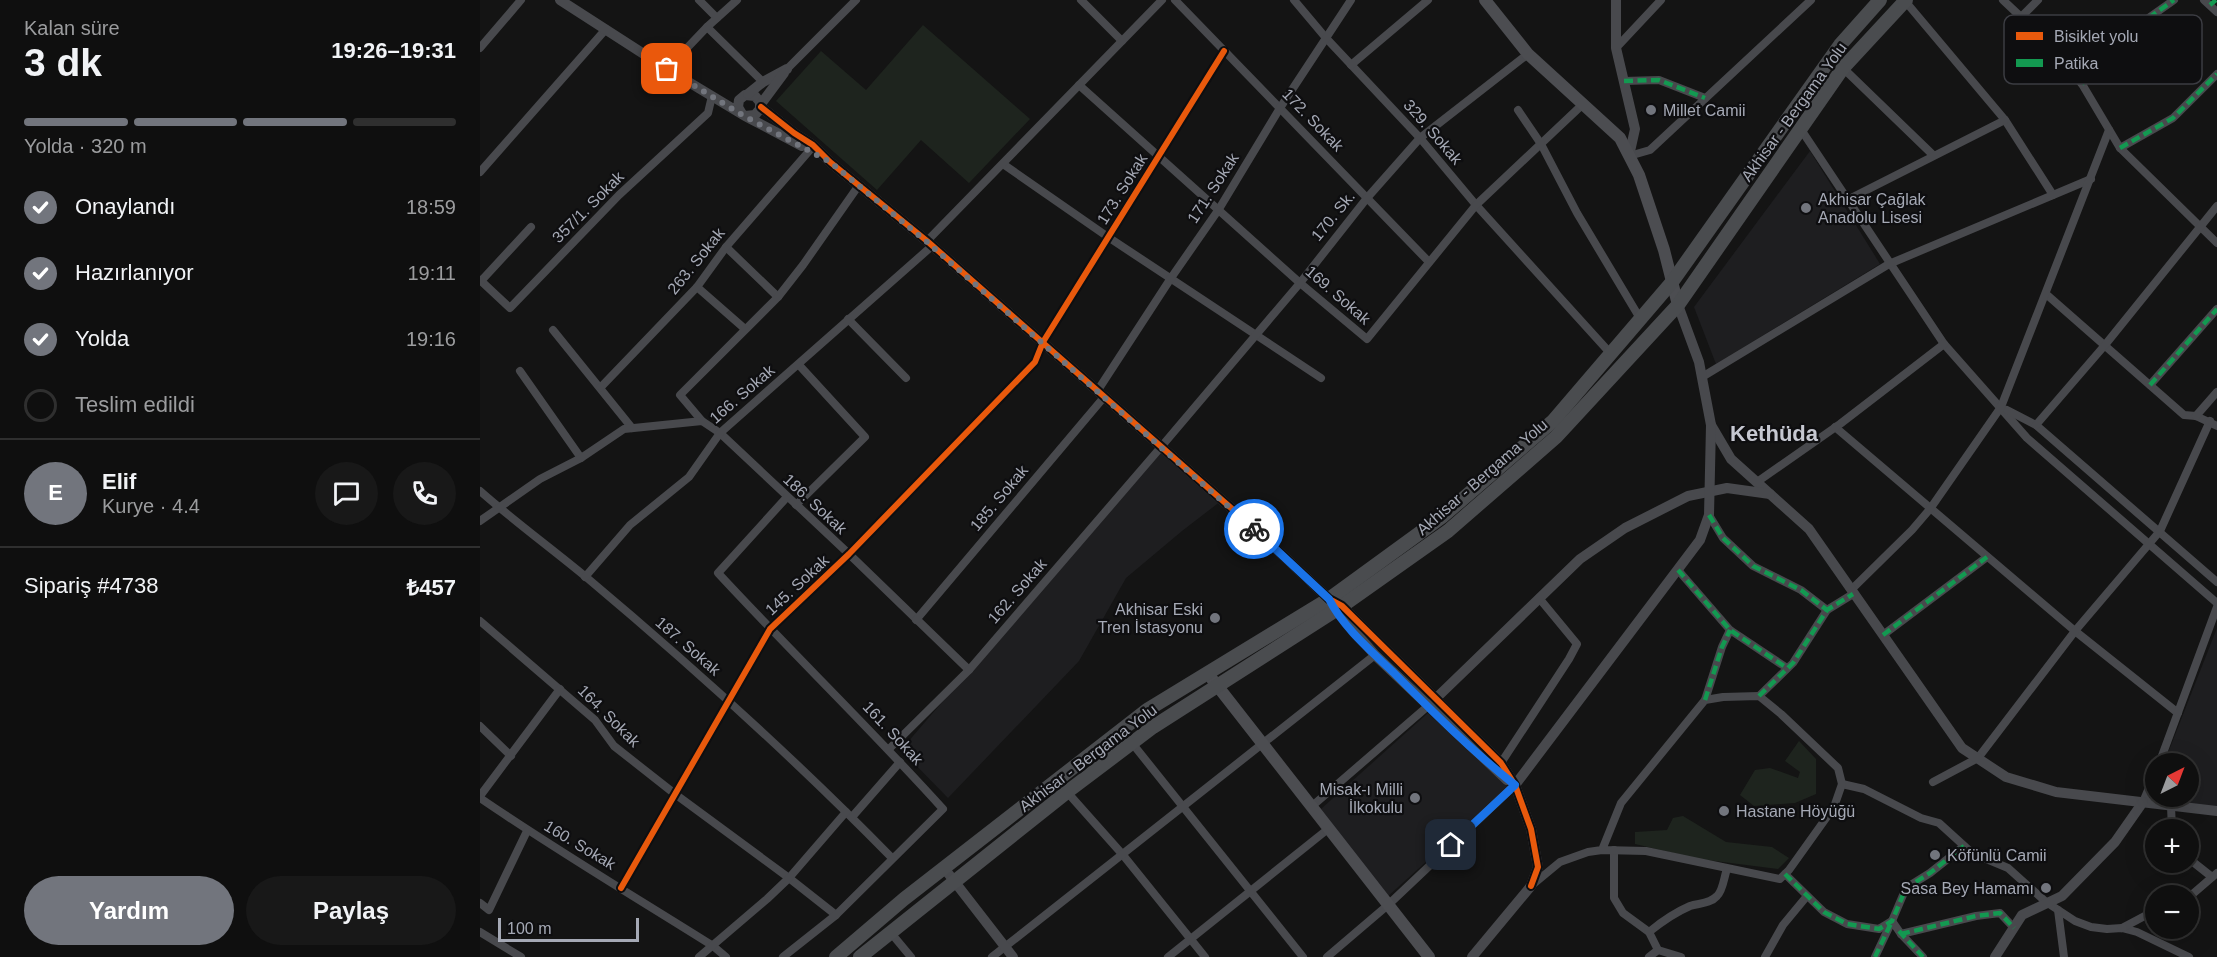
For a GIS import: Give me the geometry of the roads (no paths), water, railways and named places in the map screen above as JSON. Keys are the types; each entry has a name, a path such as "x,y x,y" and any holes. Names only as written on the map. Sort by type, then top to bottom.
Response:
{"main road":[{"path":"1485,0 1528,54 1620,138 1639,175 1678,305"},
{"name":"Akhisar - Bergama Yolu","path":"836,957 944,868 1147,710 1208,673 1335,605 1553,421 1672,282 1840,45 1880,0"},
{"name":"Akhisar - Bergama Yolu","path":"860,957 1132,743 1448,531 1556,436 1678,305 1843,68 1906,1"},
{"path":"1208,673 1216,687 1429,957"}],"street":[{"path":"480,48 521,0"},
{"path":"560,0 667,69 830,162"},
{"path":"699,0 717,18"},
{"path":"667,69 707,27 738,0"},
{"path":"787,69 744,96 738,107 745,115 755,115 787,69 856,0"},
{"path":"1081,0 1122,41"},
{"name":"166. Sokak","path":"585,577 630,525 689,477 720,433 799,365 930,244 1003,164 1162,0"},
{"name":"172. Sokak","path":"1175,0 1429,262"},
{"name":"329. Sokak","path":"1294,0 1326,38 1420,138 1476,205 1611,354"},
{"name":"171. Sokak","path":"1101,393 1171,278 1219,209 1280,108 1351,0"},
{"path":"1351,65 1428,0"},
{"path":"1616,0 1616,48 1635,129 1629,156 1650,150 1811,0"},
{"path":"1616,48 1661,0"},
{"path":"2003,0 2020,15"},
{"path":"2022,15 2038,0"},
{"path":"2153,15 2174,0"},
{"path":"1906,1 2005,120 2053,195"},
{"path":"2210,2 2217,12"},
{"path":"707,27 763,82"},
{"path":"480,172 606,29"},
{"name":"173. Sokak","path":"1043,342 1224,51"},
{"name":"170. Sk.","path":"1161,447 1300,283 1367,198 1420,138 1528,54"},
{"path":"1843,68 1933,155"},
{"path":"2120,148 2173,118 2217,74"},
{"path":"1624,81 1659,80 1705,98"},
{"path":"2082,84 2120,148 2217,243"},
{"name":"169. Sokak","path":"1079,85 1300,283 1366,339 1476,205 1582,105"},
{"path":"712,96 728,99 755,96 761,106 813,145 830,162 930,244 1255,529 1335,605 1515,785"},
{"name":"357/1. Sokak","path":"482,284 510,308 619,195 708,113 712,96"},
{"path":"1518,110 1541,144 1577,213 1641,320"},
{"path":"1849,199 2005,120"},
{"path":"1800,128 1944,344 2027,438 2217,605 2162,753"},
{"path":"1759,696 1803,648 1816,624 1827,610 1852,592 1930,509 2001,407 2109,130"},
{"name":"263. Sokak","path":"601,387 697,286 726,247 810,150"},
{"path":"1003,164 1108,237 1321,378"},
{"path":"1702,377 1889,264 2091,179"},
{"path":"697,286 746,328 778,297 859,185"},
{"path":"2036,425 2105,345 2217,206"},
{"path":"482,284 531,227"},
{"path":"726,247 778,297"},
{"path":"1933,782 1978,758 2074,631 2160,531 2213,423 2196,416 2184,415 2046,294"},
{"path":"1326,957 1388,905 1515,785 1700,540 1709,515 1712,425 1699,362 1678,305"},
{"path":"2150,385 2217,309"},
{"path":"848,319 906,378"},
{"name":"186. Sokak","path":"746,328 680,395 702,421 720,433 969,670"},
{"path":"552,330 601,387 632,428"},
{"name":"145. Sokak","path":"621,888 770,629 849,554 1035,362 1043,342"},
{"path":"1757,482 1835,427 1944,344"},
{"path":"796,506 865,437 799,365"},
{"path":"520,371 581,458"},
{"path":"2196,416 2217,392"},
{"name":"185. Sokak","path":"916,620 1101,393"},
{"path":"2001,407 2036,425 2217,582"},
{"path":"480,521 540,479 581,458 624,429 702,421"},
{"path":"1712,425 1731,459 1809,529 1962,748 2006,777 2056,792 2143,802"},
{"path":"1835,427 2074,631 2178,713"},
{"name":"162. Sokak","path":"889,749 969,670 1161,447"},
{"path":"1311,807 1431,703 1580,559 1625,528 1688,496 1727,488 1770,494"},
{"name":"187. Sokak","path":"480,491 585,577 728,700 892,858"},
{"name":"161. Sokak","path":"787,497 718,573 889,749 943,809 892,858"},
{"path":"1709,515 1723,538 1753,566 1801,590 1827,610"},
{"path":"1883,635 1987,557"},
{"path":"1678,570 1730,630 1787,668"},
{"path":"1501,763 1577,644 1539,598"},
{"path":"1335,605 1375,655 1501,763 1515,785 1531,829 1538,867 1531,886"},
{"name":"164. Sokak","path":"480,621 595,720 614,746 836,915"},
{"path":"1602,850 1621,803 1705,700 1722,647 1730,630"},
{"path":"992,957 1184,808 1375,655"},
{"path":"480,797 560,689"},
{"path":"1472,957 1531,886 1560,862 1588,852 1646,851 1780,879 1785,874 1834,807 1842,784 1838,768 1759,696 1705,700"},
{"path":"480,726 511,756"},
{"path":"1132,743 1303,957"},
{"path":"699,957 789,878 900,762"},
{"path":"1842,784 1864,789 1921,818 1939,823 1972,853 2008,868 2046,902 2075,921 2091,927 2122,928 2137,932 2189,957"},
{"path":"1067,792 1124,855 1205,957"},
{"name":"160. Sokak","path":"480,797 527,831 713,946 726,957"},
{"path":"1995,957 2022,915 2062,896 2115,842 2145,797"},
{"path":"2182,807 2217,810"},
{"path":"1168,957 1328,829"},
{"path":"480,903 489,910 527,831"},
{"path":"1875,957 1906,888 1930,873 1964,846"},
{"path":"1614,850 1614,898 1623,913 1648,932 1658,950 1681,957"},
{"path":"783,957 836,915 892,858"},
{"path":"2199,865 2215,875 2199,889"},
{"path":"944,868 1013,957"},
{"path":"1648,932 1667,918 1675,916 1690,906 1708,902 1718,896 1727,869"},
{"path":"1785,874 1824,912 1847,924 1879,929 1892,921"},
{"path":"1765,957 1783,925 1807,896"},
{"path":"2058,910 2064,957"},
{"path":"1901,934 1976,916 2000,913 2014,928"},
{"path":"2122,928 2145,916"},
{"path":"1892,921 1923,957"},
{"path":"480,932 520,957"},
{"path":"891,933 911,957"},
{"path":"1649,957 1658,950"}],"place":[{"name":"Millet Camii","path":"1651,110"},
{"name":"Akhisar Çağlak Anadolu Lisesi","path":"1806,208"},
{"name":"Akhisar Eski Tren İstasyonu","path":"1215,618"},
{"name":"Misak-ı Milli İlkokulu","path":"1415,798"},
{"name":"Hastane Höyüğü","path":"1724,811"},
{"name":"Köfünlü Camii","path":"1935,855"},
{"name":"Sasa Bey Hamamı","path":"2046,888"}],"district":[{"name":"Kethüda","path":"1774,433"}]}
